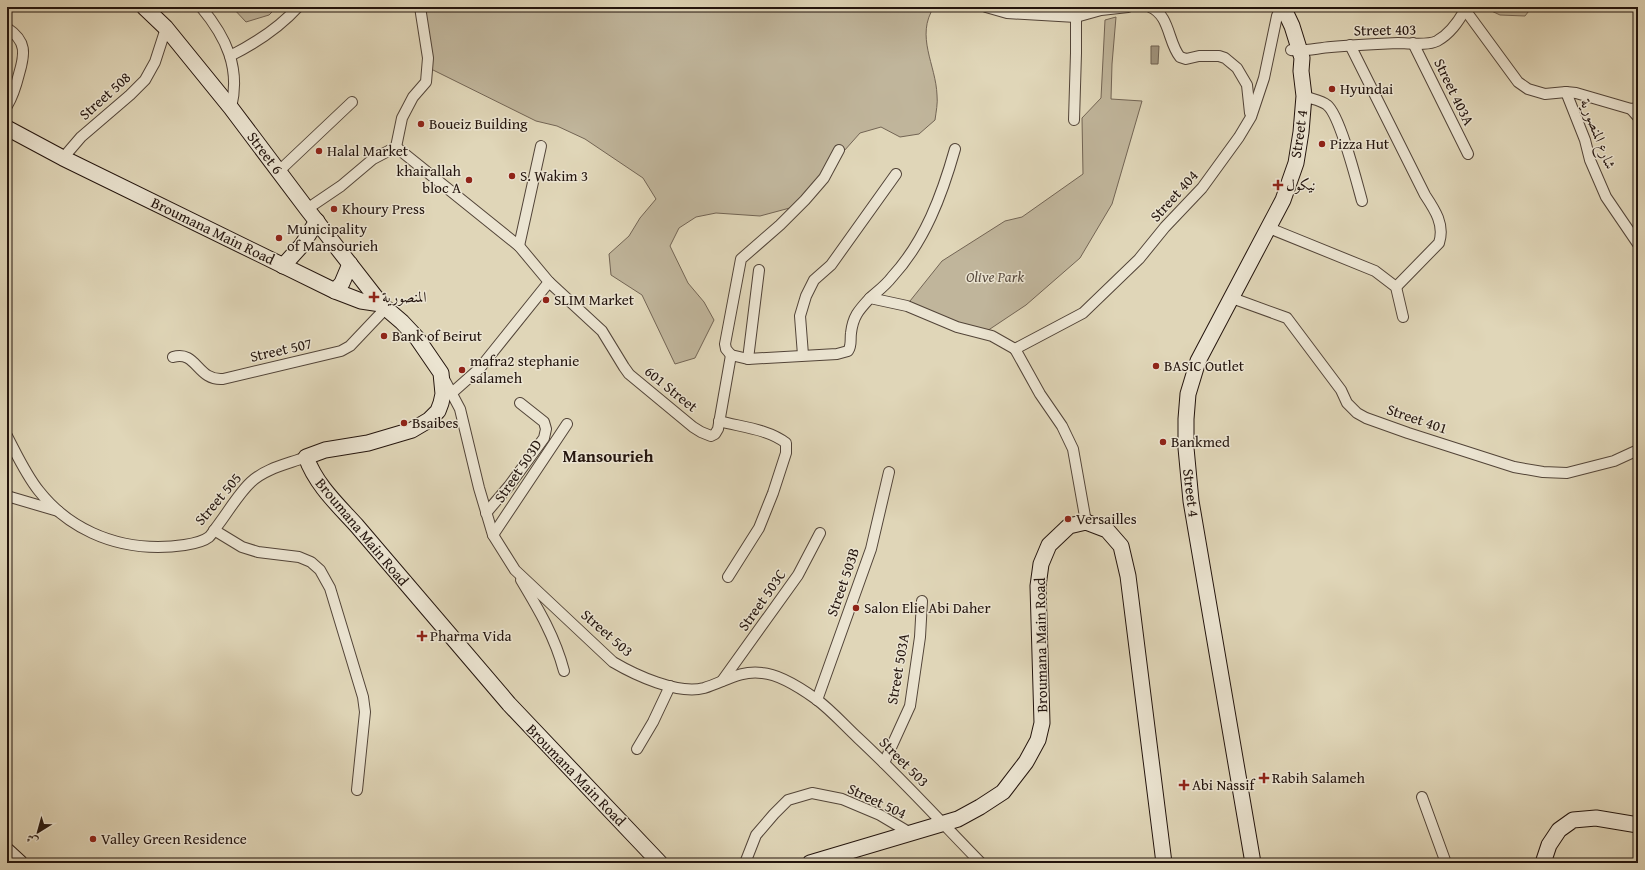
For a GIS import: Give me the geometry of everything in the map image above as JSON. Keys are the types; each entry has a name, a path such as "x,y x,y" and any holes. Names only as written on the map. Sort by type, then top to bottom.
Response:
{"street":[{"name":"Street 6","path":"144,7 166,28 231,108 307,209 384,306"},
{"path":"201,7 214,23 230,56 234,73 235,92 231,108"},
{"path":"230,56 253,45 289,18 298,7"},
{"path":"307,209 341,186 373,159 396,147 402,118 413,97 426,82 428,58 420,7"},
{"path":"986,7 1007,13 1076,16 1101,10 1128,7"},
{"path":"1150,7 1155,9 1162,18 1180,58 1186,59 1219,56 1225,58 1237,68 1247,85 1250,117"},
{"path":"1464,8 1518,82 1528,89 1545,94 1566,92"},
{"name":"Street 403","path":"1296,51 1413,42 1426,44 1436,41 1454,26 1464,8"},
{"name":"Street 404","path":"1015,349 1083,313 1134,264 1165,227 1202,188 1239,137 1250,117 1264,78 1278,9"},
{"name":"Street 4","path":"1253,863 1191,502 1186,448 1188,394 1198,361 1283,200 1296,163 1301,132 1304,96 1301,71 1302,58 1296,51 1278,9"},
{"path":"1074,120 1076,16"},
{"path":"7,28 22,44 24,56 14,94 7,106"},
{"name":"Street 508","path":"63,158 81,137 130,95 145,80 155,62 166,28"},
{"name":"Street 403A","path":"1413,42 1468,154"},
{"path":"1350,46 1425,195 1438,215 1441,238 1439,243 1396,287"},
{"name":"شارع المنصورية","path":"1638,117 1635,109 1576,93 1566,92 1585,140 1590,160 1606,196 1638,244"},
{"path":"1304,96 1325,104 1334,114 1349,156 1362,201"},
{"path":"279,171 352,102"},
{"name":"Broumana Main Road","path":"7,128 63,158 283,266 361,301 384,306"},
{"path":"519,246 540,146"},
{"name":"601 Street","path":"396,147 519,246 549,282 602,330 624,367 639,383 701,432 711,436 714,434 720,421 731,355"},
{"path":"839,150 824,178 780,224 741,258 725,344 726,349 731,355 748,359 837,354 848,351 851,345 851,334 857,312 893,277 918,242 932,215 944,186 955,149"},
{"path":"804,355 800,316 806,296 814,280 831,265 896,174"},
{"path":"283,266 302,245 317,221"},
{"path":"1269,228 1375,271 1396,287 1403,317"},
{"path":"336,291 345,279 350,264"},
{"path":"748,359 759,270"},
{"path":"453,392 480,368 549,282"},
{"path":"870,298 907,306 957,327 992,336 1015,349 1040,394 1062,426 1073,448 1086,522 1106,530 1121,546 1128,576 1164,863"},
{"name":"Street 401","path":"1232,298 1287,318 1341,390 1347,403 1357,413 1408,434 1514,467 1543,472 1567,473 1614,461 1638,450"},
{"path":"306,457 325,450 368,443 392,437 412,430 429,420 438,412 443,394 441,373 416,338 384,306"},
{"name":"Street 507","path":"173,357 178,356 189,358 209,378 215,380 305,360 341,351 350,346 384,306"},
{"name":"Street 503","path":"441,373 453,392 460,409 493,535 515,570 613,662 628,671 670,686 688,690 703,688 736,675 762,673 797,686 817,700 884,763 981,863"},
{"path":"486,513 509,486 544,438 546,429 544,422 520,403"},
{"path":"720,421 770,434 786,443 786,453 773,493 759,528 728,577"},
{"name":"Street 503D","path":"493,535 567,424"},
{"name":"Street 505","path":"7,436 24,469 39,492 58,511 73,523 96,535 127,545 146,547 166,547 193,543 209,537 251,482 277,466 306,457"},
{"name":"Broumana Main Road","path":"306,457 316,479 333,501 357,526 509,704 660,863"},
{"name":"Street 503B","path":"817,700 871,549 889,472"},
{"path":"7,496 58,511"},
{"name":"Broumana Main Road","path":"810,863 912,834 958,819 1003,792 1026,762 1038,740 1042,723 1038,586 1040,564 1049,545 1069,526 1086,522"},
{"path":"214,530 242,547 258,552 299,557 310,562 320,570 330,588 361,690 365,712 357,790"},
{"name":"Street 503C","path":"722,681 798,575 820,533"},
{"path":"515,570 548,626 564,671"},
{"name":"Street 503A","path":"884,763 910,706 920,637 922,601"},
{"path":"637,749 653,722 670,686"},
{"name":"Street 504","path":"745,863 756,835 774,814 788,800 812,794 842,799 880,815 912,834"},
{"path":"1422,797 1446,863"},
{"path":"1543,863 1549,845 1559,830 1573,820 1596,818 1638,825"},
{"path":"7,851 20,863"}],"green space":[{"path":"232,7 277,7 269,15 246,22"},
{"path":"417,7 934,7 926,29 926,40 936,84 937,101 935,120 919,134 900,137 881,127 860,133 844,151 831,172 801,205 760,216 716,213 696,217 679,228 670,246 688,283 704,302 714,320 695,358 675,364 642,295 611,275 609,254 629,236 640,218 656,199 643,178 585,139 557,126 536,121 429,68"},
{"path":"1055,7 1087,7 1077,19 1057,10"},
{"path":"1483,7 1532,7 1525,16 1500,15"},
{"name":"Olive Park","path":"1116,17 1111,99 1142,101 1112,204 1080,258 1026,305 984,333 919,312 910,301 942,261 1005,221 1022,217 1083,174 1082,118 1101,98 1105,20"}],"shaded area":[{"path":"1151,46 1159,46 1158,64 1151,64"}],"place":[{"name":"Hyundai","path":"1332,89"},
{"name":"Boueiz Building","path":"421,124"},
{"name":"Pizza Hut","path":"1322,144"},
{"name":"Halal Market","path":"319,151"},
{"name":"S. Wakim 3","path":"512,176"},
{"name":"khairallah bloc A","path":"469,180"},
{"name":"نيكول","path":"1278,185"},
{"name":"Khoury Press","path":"334,209"},
{"name":"Municipality of Mansourieh","path":"279,238"},
{"name":"المنصورية","path":"374,297"},
{"name":"SLIM Market","path":"546,300"},
{"name":"Bank of Beirut","path":"384,336"},
{"name":"BASIC Outlet","path":"1156,366"},
{"name":"mafra2 stephanie salameh","path":"462,370"},
{"name":"Bsaibes","path":"404,423"},
{"name":"Bankmed","path":"1163,442"},
{"name":"Versailles","path":"1068,519"},
{"name":"Salon Elie Abi Daher","path":"856,608"},
{"name":"Pharma Vida","path":"422,636"},
{"name":"Rabih Salameh","path":"1264,778"},
{"name":"Abi Nassif","path":"1184,785"},
{"name":"Valley Green Residence","path":"93,839"}],"district":[{"name":"Mansourieh","path":"608,456"}]}
